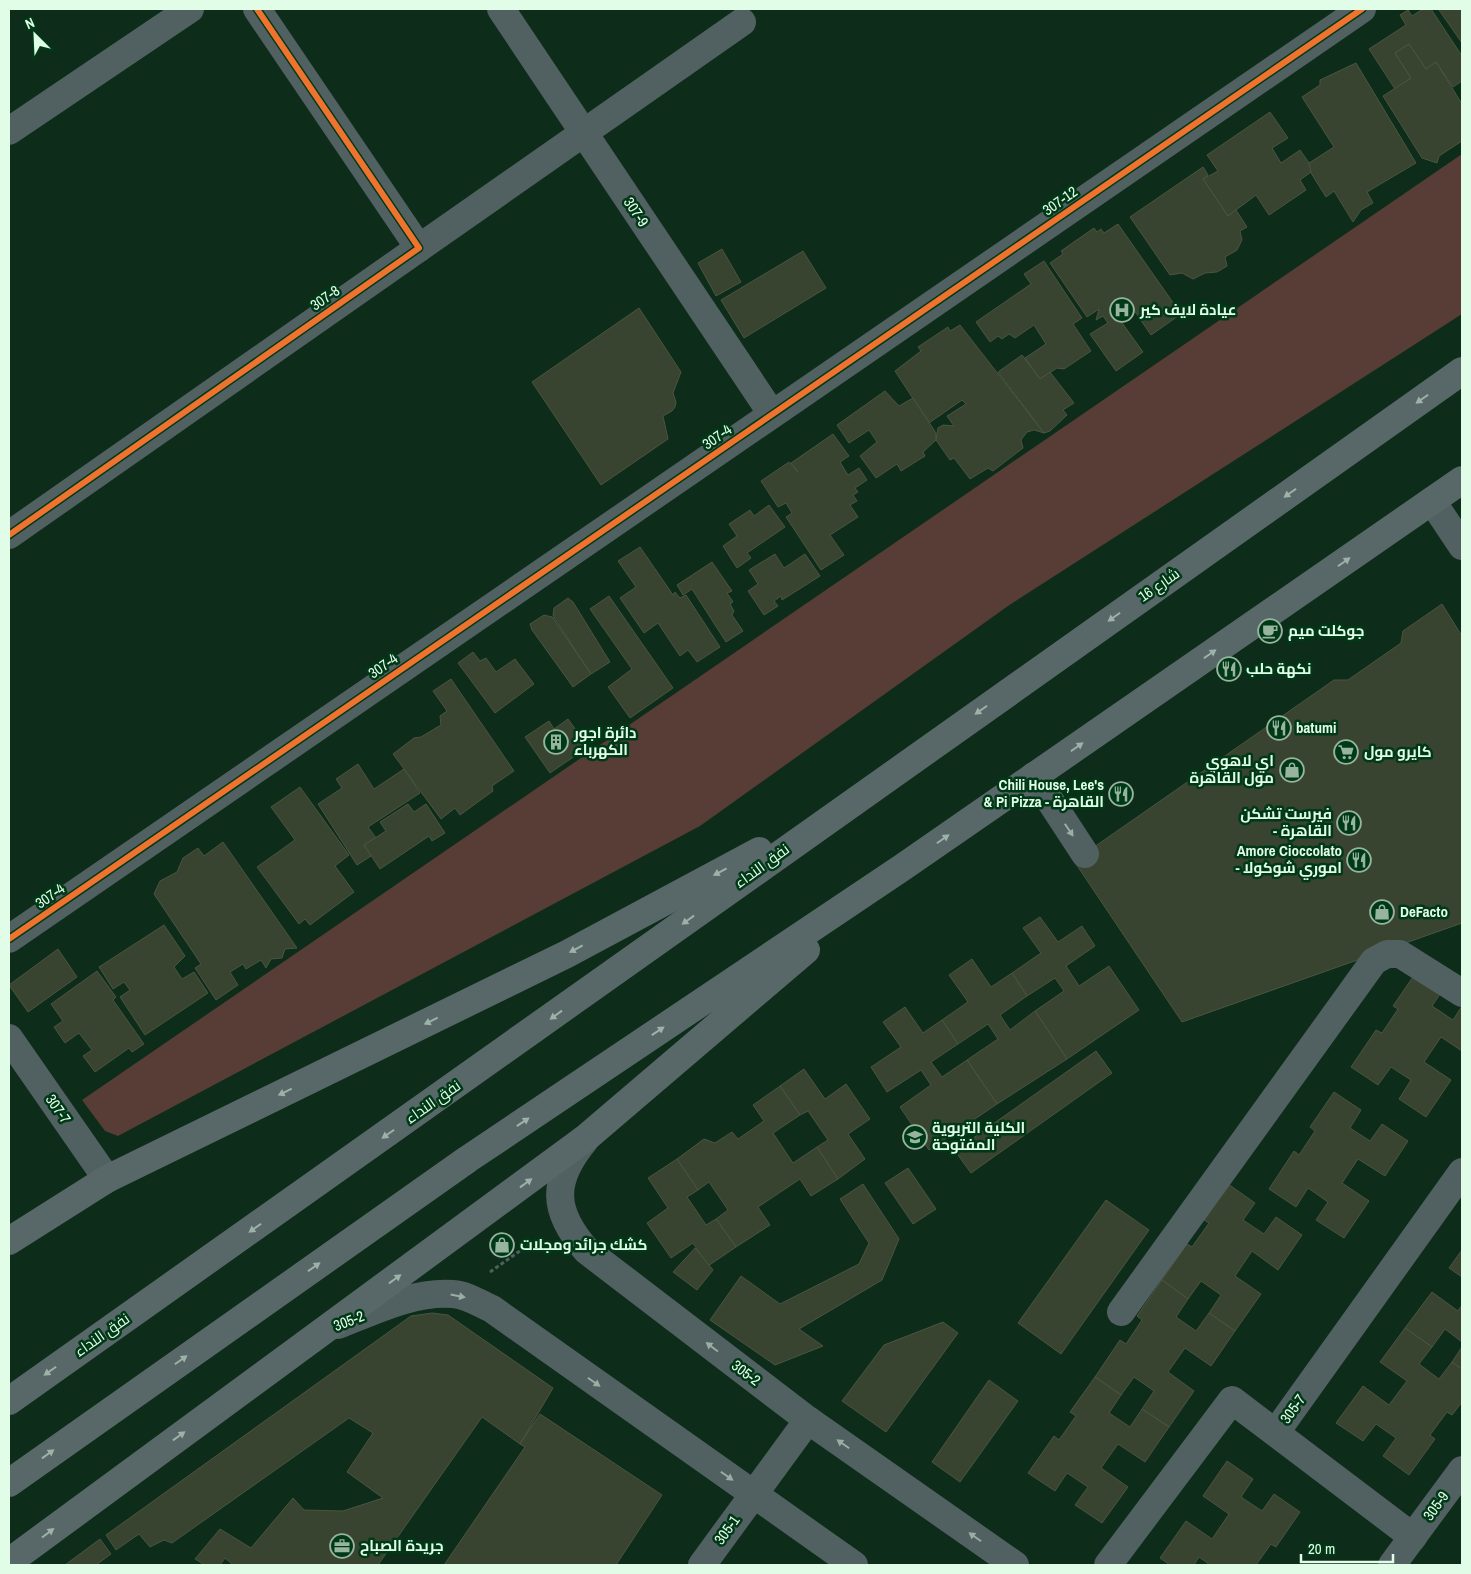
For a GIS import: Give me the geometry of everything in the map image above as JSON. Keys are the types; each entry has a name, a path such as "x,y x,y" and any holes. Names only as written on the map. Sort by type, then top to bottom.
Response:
{"main road":[{"name":"شارع 16","path":"855,799 1462,371"},
{"path":"9,1483 468,1159 903,867 1462,480"},
{"path":"9,1241 108,1179 567,954 855,799"},
{"name":"نفق النداء","path":"9,1401 428,1106 855,799"},
{"path":"9,1562 587,1137 903,867"}],"street":[{"path":"9,131 190,9"},
{"path":"257,9 419,248"},
{"name":"307-9","path":"501,9 772,414"},
{"name":"307-12","path":"772,414 1362,9"},
{"name":"307-8","path":"9,535 584,132 745,13"},
{"name":"307-4","path":"9,939 772,414"},
{"path":"1432,501 1462,546"},
{"path":"1034,776 1085,854"},
{"path":"1121,1312 1374,961 1387,954 1400,954 1462,993"},
{"name":"307-7","path":"9,1038 108,1179"},
{"name":"305-2","path":"587,1137 568,1162 559,1194 559,1203 564,1219 587,1252 808,1420 1015,1565"},
{"name":"305-7","path":"1108,1565 1232,1400 1276,1432 1462,1172"},
{"name":"305-2","path":"328,1329 416,1298 453,1294 470,1298 492,1309 854,1565"},
{"name":"305-1","path":"702,1565 808,1420"},
{"path":"1276,1432 1413,1537"},
{"name":"305-9","path":"1392,1565 1462,1470"}],"path":[{"path":"490,1272 534,1241"}],"shaded area":[{"path":"1462,154 1462,314 1008,606 700,826 118,1136 105,1131 82,1100"}],"building":[{"path":"1423,9 1431,9 1462,56 1462,81 1453,87 1436,62 1426,69 1409,44 1395,53 1411,78 1395,89 1369,49 1406,25 1400,15 1408,10 1412,16"},
{"path":"1462,9 1462,43 1439,10"},
{"path":"1409,44 1426,69 1436,62 1462,104 1462,141 1439,156 1437,163 1422,158 1383,96 1411,78 1395,53"},
{"path":"1356,63 1416,163 1367,192 1373,203 1361,210 1353,222 1334,191 1326,197 1306,165 1334,147 1302,97 1320,85 1320,80"},
{"path":"1270,112 1288,138 1272,148 1281,163 1300,150 1309,163 1311,172 1300,180 1306,190 1269,215 1256,195 1228,216 1203,179 1218,171 1207,155"},
{"path":"1203,167 1208,175 1203,179 1228,216 1236,210 1247,227 1240,231 1242,240 1237,250 1225,257 1227,266 1217,272 1205,273 1193,279 1182,273 1170,275 1130,217"},
{"path":"1118,224 1181,314 1151,335 1134,310 1120,320 1143,352 1116,371 1090,334 1108,323 1103,316 1096,320 1099,309 1087,317 1050,263 1063,254 1061,251 1094,228 1097,232 1101,229 1104,233"},
{"path":"722,249 741,282 716,296 698,263"},
{"path":"803,251 826,288 744,338 721,300"},
{"path":"1044,261 1082,318 1073,324 1091,351 1064,369 1057,368 1040,379 1025,358 1046,344 1034,325 1015,338 1009,334 1002,339 998,336 990,342 976,322 1031,284 1024,274"},
{"path":"639,308 681,372 673,393 676,402 675,407 663,416 668,439 601,485 532,382"},
{"path":"960,325 1044,433 1034,430 1027,432 1021,440 1023,448 993,471 988,468 970,479 954,458 950,460 936,440 938,428 943,425 954,426 947,416 966,404 962,400 929,423 895,371 921,351 918,347 948,327 950,331"},
{"path":"1022,355 1040,379 1050,372 1074,403 1063,410 1067,415 1050,431 1044,433 998,372"},
{"path":"885,391 899,406 913,398 936,433 936,440 923,452 925,456 901,471 897,464 876,478 860,456 877,442 869,430 849,443 837,425"},
{"path":"833,434 849,456 840,462 848,475 859,468 867,480 855,488 858,492 853,495 857,501 850,505 858,517 830,535 844,555 821,570 786,517 792,513 786,503 778,507 761,481 789,462 798,472 791,463"},
{"path":"769,505 785,527 747,553 751,558 737,568 723,546 737,536 729,524 750,510 754,516"},
{"path":"640,547 673,595 675,592 680,598 686,595 720,647 697,662 688,650 680,656 658,623 644,633 620,598 636,587 618,561"},
{"path":"775,554 784,568 805,554 820,576 782,600 781,596 774,601 778,606 764,615 748,591 758,584 749,570"},
{"path":"712,562 732,591 727,593 733,602 730,604 734,611 732,615 743,631 726,642 692,589 683,595 677,585"},
{"path":"609,596 673,688 630,718 608,687 632,669 590,609"},
{"path":"568,598 573,602 610,662 591,674 553,616 554,608"},
{"name":"كايرو مول","path":"1442,604 1462,636 1462,923 1182,1022 1074,861 1334,680 1348,680 1401,643 1403,631"},
{"path":"544,615 552,617 591,674 573,687 532,630 530,624"},
{"path":"473,652 480,661 486,658 496,672 515,659 534,684 495,713 458,663"},
{"path":"451,679 514,771 492,786 493,791 460,815 455,808 441,819 393,754 414,738 421,737 441,725 440,716 447,711 433,691"},
{"name":"دائرة اجور الكهرباء","path":"568,719 588,747 550,773 525,737 549,721 554,729"},
{"path":"358,764 374,789 404,769 420,793 368,827 376,838 364,845 371,856 357,865 318,804 342,788 336,779"},
{"path":"300,787 349,855 335,866 354,892 310,925 305,919 299,924 257,867 295,840 271,807"},
{"path":"408,804 414,812 426,804 445,833 432,841 429,836 380,869 364,845 386,831 380,822"},
{"path":"223,842 297,948 285,949 282,958 271,959 266,968 261,960 246,969 243,964 230,972 238,985 216,1000 195,968 201,964 154,894 160,881 177,872 183,858 198,848 204,856"},
{"path":"1040,917 1058,942 1082,926 1095,946 1066,966 1079,986 1109,966 1139,1010 1067,1059 1035,1011 1064,991 1055,978 1027,996 1012,973 1041,953 1023,928"},
{"path":"164,925 185,956 174,967 182,979 194,972 208,993 145,1035 120,997 130,990 124,982 113,989 99,967"},
{"path":"58,949 77,977 28,1012 9,985"},
{"path":"972,959 991,987 1012,973 1027,996 1000,1015 1010,1030 1035,1011 1067,1059 997,1104 967,1060 998,1039 988,1024 958,1044 942,1020 968,1002 949,975"},
{"path":"97,971 116,997 113,1000 144,1044 132,1052 129,1048 95,1072 83,1056 92,1050 79,1033 65,1043 54,1027 63,1021 51,1004"},
{"path":"1417,971 1444,988 1432,1006 1453,1020 1462,1006 1462,1051 1441,1037 1424,1062 1451,1080 1426,1117 1399,1099 1411,1080 1391,1067 1378,1085 1351,1067 1376,1030 1382,1033 1398,1009 1393,1006"},
{"path":"905,1007 923,1033 942,1020 958,1044 931,1062 942,1077 967,1060 997,1104 929,1150 900,1107 931,1085 921,1070 887,1092 871,1067 901,1047 883,1022"},
{"path":"1096,1051 1112,1073 971,1173 955,1151"},
{"path":"804,1069 825,1099 846,1084 870,1119 848,1134 865,1159 838,1179 817,1147 828,1140 808,1111 800,1115 780,1086"},
{"path":"780,1086 800,1115 773,1133 793,1163 817,1147 838,1179 811,1196 800,1179 758,1207 770,1225 736,1247 716,1219 728,1210 709,1182 698,1190 677,1159 704,1139 715,1143 732,1132 738,1139 764,1121 753,1105"},
{"path":"1334,1092 1361,1110 1350,1128 1370,1141 1382,1124 1408,1141 1385,1176 1358,1159 1342,1183 1369,1201 1344,1238 1316,1220 1328,1202 1308,1188 1296,1207 1269,1189 1294,1151 1299,1155 1315,1131 1310,1127"},
{"path":"677,1159 698,1190 687,1197 706,1225 716,1219 736,1247 708,1266 693,1243 671,1258 647,1223 668,1208 648,1178"},
{"path":"908,1168 936,1209 913,1224 885,1183"},
{"path":"863,1184 899,1239 882,1280 799,1329 823,1346 775,1365 710,1320 741,1276 780,1304 859,1264 869,1243 840,1199"},
{"path":"1228,1184 1255,1203 1243,1220 1264,1234 1276,1217 1302,1235 1278,1270 1252,1251 1235,1276 1261,1294 1235,1331 1209,1313 1221,1295 1201,1281 1188,1299 1162,1280 1187,1244 1192,1247 1209,1223 1204,1220"},
{"path":"1106,1200 1149,1230 1061,1354 1018,1323"},
{"path":"695,1248 713,1270 697,1290 673,1272"},
{"path":"1462,1250 1462,1277 1449,1268"},
{"path":"1162,1280 1188,1299 1176,1317 1196,1331 1209,1313 1235,1331 1211,1366 1185,1348 1168,1372 1194,1391 1169,1427 1142,1409 1154,1391 1134,1377 1121,1395 1095,1377 1120,1340 1126,1344 1142,1320 1137,1316"},
{"path":"1432,1292 1458,1311 1462,1305 1462,1342 1445,1329 1432,1347 1405,1328"},
{"path":"432,1313 448,1315 553,1388 520,1444 482,1417 378,1565 233,1565 225,1558 220,1565 205,1565 195,1559 220,1529 251,1548 293,1498 304,1510 343,1511 383,1498 347,1472 373,1433 349,1418 172,1543 164,1540 150,1547 139,1534 116,1550 106,1535 411,1316"},
{"path":"943,1322 958,1333 886,1432 842,1401 884,1345"},
{"path":"1405,1328 1432,1347 1419,1364 1439,1379 1452,1362 1462,1369 1462,1402 1452,1415 1447,1412 1430,1435 1435,1439 1409,1475 1383,1456 1396,1438 1376,1424 1363,1441 1336,1423 1363,1386 1389,1405 1407,1381 1380,1362"},
{"path":"1462,1347 1462,1369 1452,1362"},
{"path":"1095,1377 1121,1395 1109,1413 1130,1427 1142,1409 1169,1427 1145,1462 1118,1444 1101,1468 1128,1487 1102,1523 1075,1505 1088,1487 1067,1473 1055,1491 1028,1473 1054,1436 1059,1440 1076,1416 1070,1412"},
{"path":"989,1380 1018,1401 960,1482 932,1462"},
{"path":"540,1414 662,1495 616,1565 444,1565 525,1447 520,1444"},
{"path":"1227,1461 1253,1479 1241,1497 1262,1511 1274,1494 1300,1512 1276,1547 1271,1544 1256,1565 1210,1565 1199,1557 1194,1565 1170,1565 1160,1558 1186,1521 1212,1539 1229,1514 1203,1496"},
{"path":"100,1539 111,1554 96,1565 65,1565"}],"cycle path":[{"path":"9,535 419,248 257,9"},
{"path":"9,939 1362,9"}],"place":[{"name":"عيادة لايف كير","path":"1122,310"},
{"name":"جوكلت ميم","path":"1270,631"},
{"name":"نكهة حلب","path":"1229,669"},
{"name":"batumi","path":"1279,728"},
{"name":"دائرة اجور الكهرباء","path":"556,742"},
{"name":"كايرو مول","path":"1346,752"},
{"name":"اي لاهوي مول القاهرة","path":"1292,770"},
{"name":"Chili House, Lee's & Pi Pizza - القاهرة","path":"1121,794"},
{"name":"فيرست تشكن - القاهرة","path":"1349,823"},
{"name":"Amore Cioccolato - اموري شوكولا","path":"1359,860"},
{"name":"DeFacto","path":"1382,912"},
{"name":"الكلية التربوية المفتوحة","path":"915,1137"},
{"name":"كشك جرائد ومجلات","path":"502,1245"},
{"name":"جريدة الصباح","path":"342,1546"}]}
